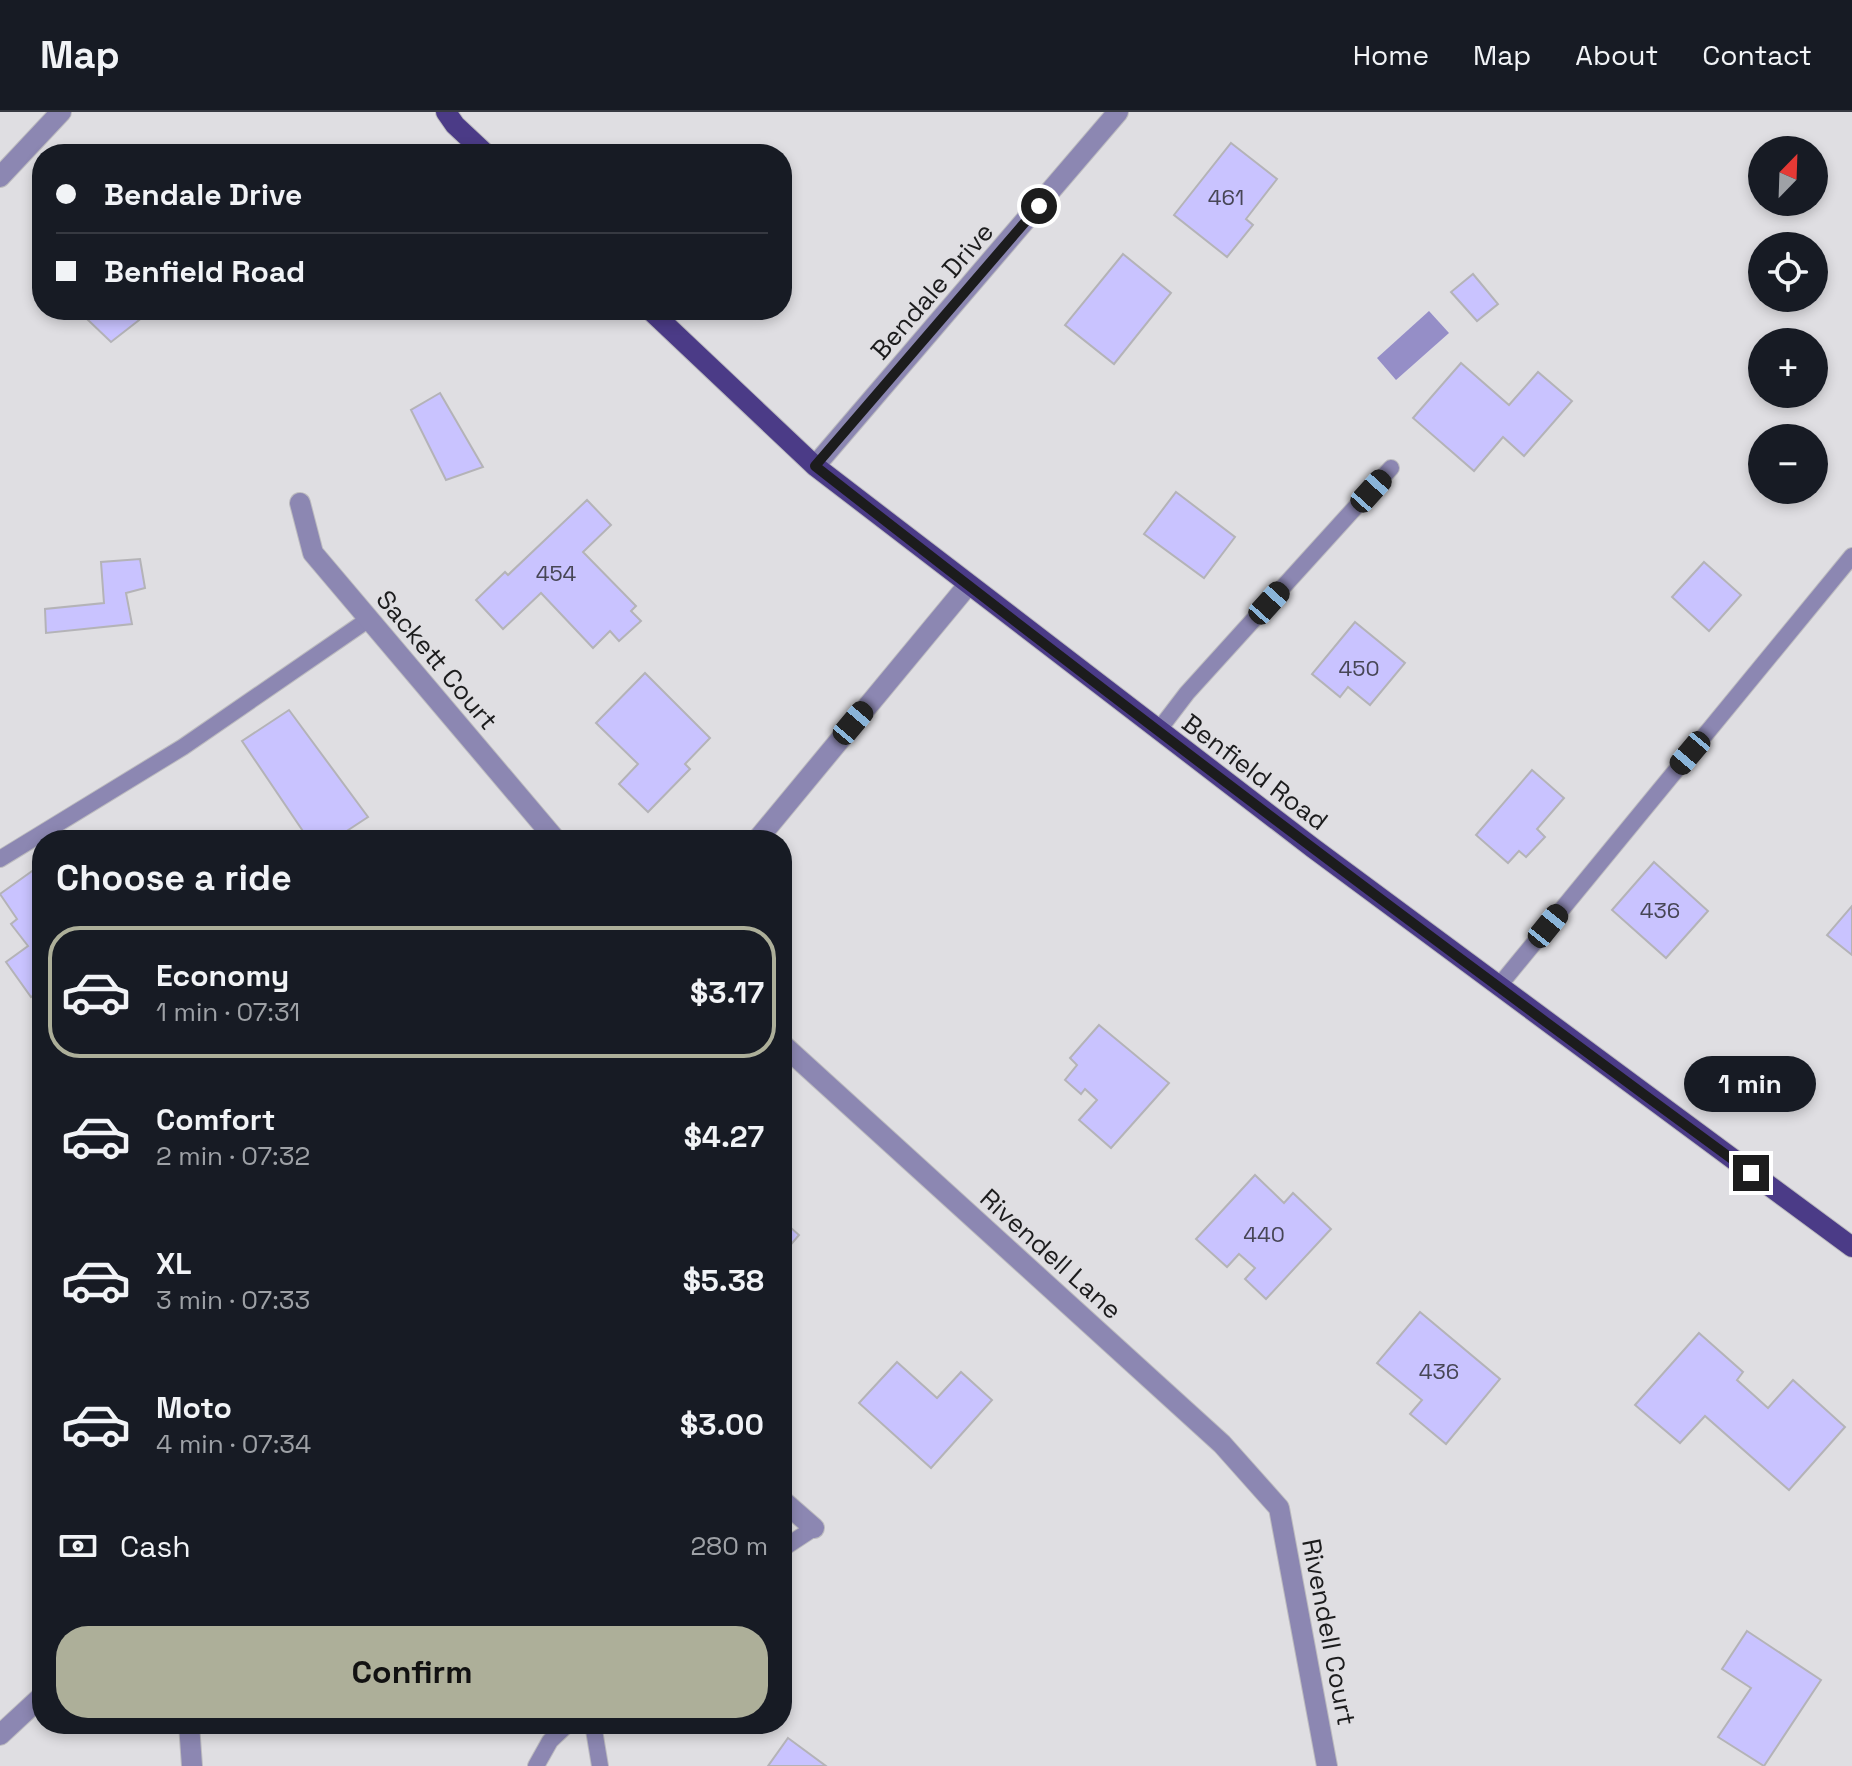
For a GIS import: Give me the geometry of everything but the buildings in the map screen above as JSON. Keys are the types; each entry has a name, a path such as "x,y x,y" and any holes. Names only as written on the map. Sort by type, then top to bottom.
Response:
{"main road":[{"path":"455,116 478,144"},
{"name":"Benfield Road","path":"661,320 815,466 1158,731 1498,987 1852,1247"}],"street":[{"path":"0,177 61,112"},
{"name":"Bendale Drive","path":"815,466 1118,112"},
{"name":"Sackett Court","path":"300,503 313,553 548,830"},
{"path":"765,830 968,585"},
{"name":"Rivendell Lane","path":"792,1053 1222,1444 1279,1508"},
{"name":"Rivendell Court","path":"1279,1508 1327,1766"},
{"path":"792,1509 814,1528"},
{"path":"0,1735 32,1705"},
{"path":"190,1734 192,1766"}],"lane":[{"path":"1158,731 1187,693 1391,468"},
{"path":"1498,987 1852,556"},
{"path":"47,830 183,747 369,619"},
{"path":"0,859 32,839"},
{"path":"792,1542 814,1528"},
{"path":"536,1766 557,1734"},
{"path":"595,1734 600,1766"}],"shaded area":[{"path":"1429,311 1449,333 1396,380 1377,358"}],"route":[{"path":"1039,206 815,466 1158,731 1751,1173"}]}
